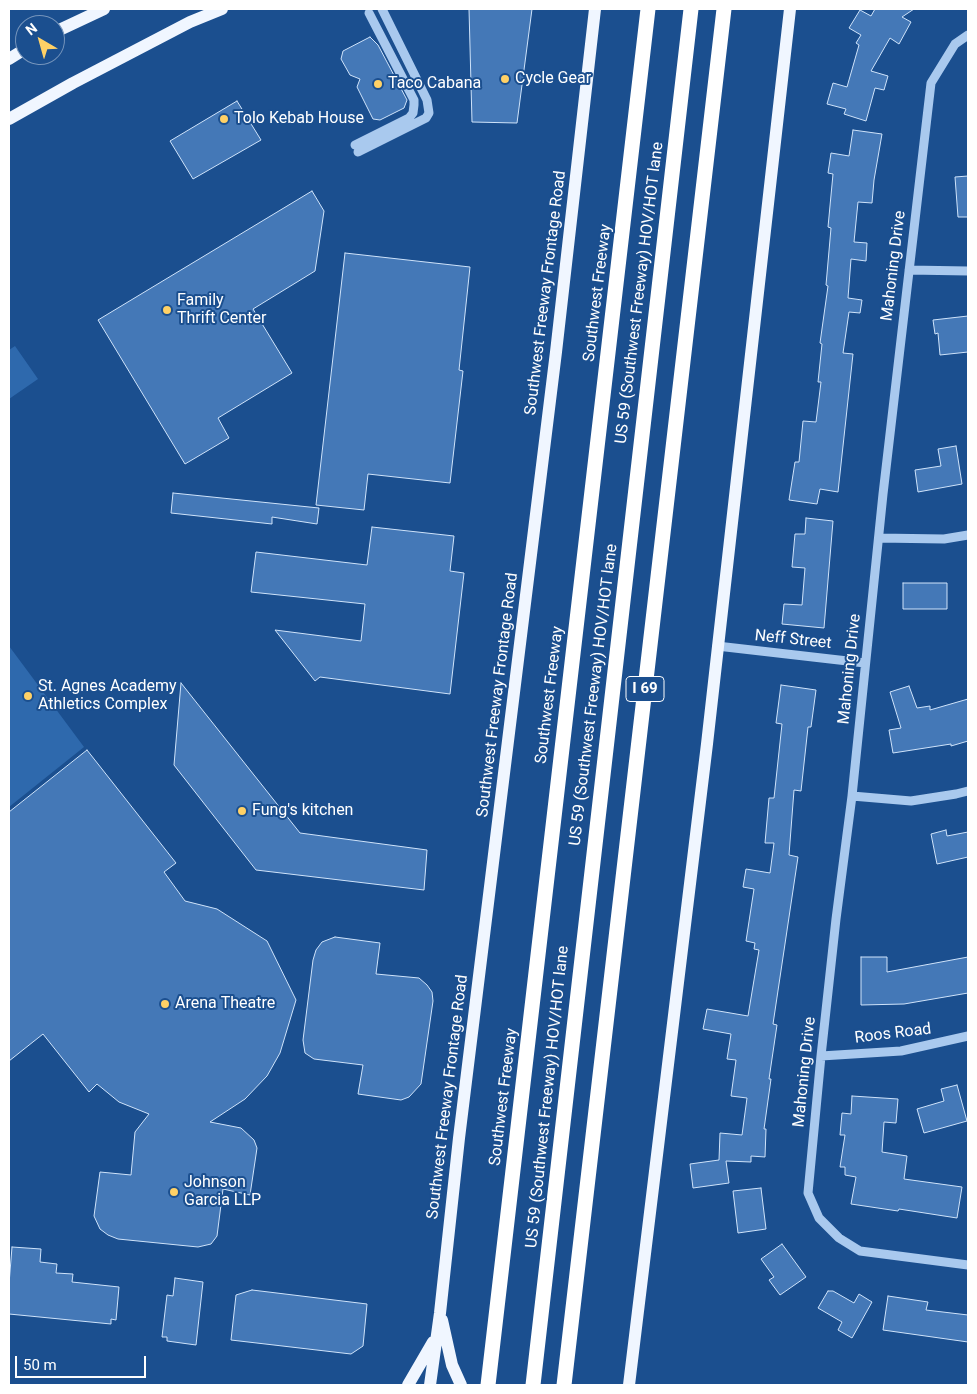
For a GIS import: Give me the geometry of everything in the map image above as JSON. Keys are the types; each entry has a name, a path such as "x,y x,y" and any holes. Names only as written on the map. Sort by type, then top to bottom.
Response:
{"highway":[{"name":"Southwest Freeway","path":"488,1385 648,9"},
{"name":"US 59 (Southwest Freeway) HOV/HOT lane","path":"533,1385 691,9"},
{"name":"I 69","path":"564,1385 724,9"}],"main road":[{"path":"65,27 104,9"},
{"path":"9,119 190,22 222,9"},
{"name":"Southwest Freeway Frontage Road","path":"430,1385 555,362 594,9"},
{"path":"629,1385 706,754 790,9"},
{"path":"440,1313 452,1365 461,1385"},
{"path":"408,1385 437,1336"},
{"path":"620,1385 632,1366"}],"street":[{"path":"369,12 414,100 414,105 413,113 409,118 357,149 426,118 429,113 427,100 382,9"},
{"name":"Mahoning Drive","path":"968,35 955,44 931,84 865,663 852,796 836,919 808,1192 819,1218 839,1238 860,1251 968,1265"},
{"path":"909,270 968,271"},
{"path":"879,538 944,539 968,535"},
{"name":"Neff Street","path":"717,646 865,663"},
{"path":"852,796 911,801 968,791"},
{"name":"Roos Road","path":"821,1056 901,1051 968,1036"}],"shaded area":[{"path":"15,346 38,379 9,399 9,350"},
{"name":"St. Agnes Academy Athletics Complex","path":"9,646 84,747 9,807"}],"building":[{"path":"469,9 532,9 517,123 472,122"},
{"path":"875,9 914,9 902,17 911,22 899,44 890,38 871,71 888,76 884,90 875,88 866,121 844,114 846,109 827,104 833,83 847,87 859,45 856,43 861,35 849,28 860,10 871,16"},
{"name":"Taco Cabana","path":"370,37 378,45 407,100 404,108 380,120 373,119 357,87 360,79 350,75 341,59 343,51"},
{"path":"237,101 261,140 193,179 170,141"},
{"path":"853,130 882,134 872,203 858,202 854,242 867,243 866,261 851,259 848,298 862,300 860,313 849,312 843,353 853,354 838,492 820,489 817,504 789,500 795,462 799,462 803,421 816,422 821,382 818,382 822,344 820,343 828,286 826,285 831,228 828,227 833,174 828,173 831,153 849,156"},
{"path":"968,176 968,217 958,217 955,177"},
{"path":"312,191 324,211 315,271 253,309 292,373 218,418 229,438 185,464 98,320"},
{"path":"345,253 470,267 459,370 463,371 450,483 368,474 364,510 316,505"},
{"path":"968,316 968,352 940,355 938,333 935,334 933,320"},
{"path":"956,446 962,484 918,492 915,470 941,466 938,449"},
{"path":"173,493 319,508 317,524 272,517 272,524 171,513"},
{"path":"806,518 833,521 824,628 782,624 784,604 802,605 805,568 792,567 795,534 805,534"},
{"path":"372,527 454,536 450,571 464,573 450,694 320,677 315,681 275,630 361,641 365,604 251,592 256,552 367,565"},
{"path":"903,583 947,583 947,609 903,609"},
{"path":"181,683 300,833 427,850 424,890 256,870 174,765"},
{"path":"781,685 816,690 811,727 808,727 801,791 794,790 789,855 798,857 773,1024 777,1025 764,1129 766,1129 765,1157 751,1156 751,1162 726,1161 729,1183 693,1188 690,1164 719,1160 720,1133 742,1135 747,1098 731,1096 736,1060 727,1059 731,1034 703,1029 707,1009 748,1016 759,950 754,949 755,943 746,941 754,889 743,887 746,869 770,873 774,843 765,843 769,798 774,798 782,724 776,723"},
{"path":"909,686 917,708 930,706 930,710 968,699 968,741 951,746 951,744 893,753 889,730 901,728 890,692"},
{"path":"87,750 176,863 164,872 185,901 217,909 267,941 296,1000 280,1053 267,1076 245,1099 210,1122 241,1128 254,1140 257,1148 250,1195 223,1189 217,1236 211,1244 198,1247 118,1239 100,1229 94,1216 100,1172 131,1175 135,1132 149,1114 119,1102 97,1084 89,1092 43,1034 9,1061 9,812"},
{"path":"946,830 947,836 968,832 968,857 937,864 931,834"},
{"path":"335,937 380,943 376,974 419,978 432,992 433,1001 421,1084 409,1097 401,1100 358,1094 363,1065 314,1059 305,1053 303,1040 313,960 316,950 322,942"},
{"path":"861,957 887,957 887,972 968,957 968,993 904,1004 861,1005"},
{"path":"957,1085 967,1121 924,1133 917,1109 944,1101 941,1089"},
{"path":"852,1096 898,1099 896,1123 884,1122 882,1152 907,1156 904,1179 962,1187 957,1218 851,1204 856,1177 845,1175 845,1167 840,1167 845,1135 840,1135 842,1113 851,1114"},
{"path":"761,1188 766,1229 738,1233 733,1191"},
{"path":"782,1244 806,1277 780,1295 769,1280 774,1277 761,1259"},
{"path":"12,1247 41,1249 40,1262 57,1264 56,1273 73,1274 72,1282 119,1287 116,1320 111,1319 111,1324 9,1314"},
{"path":"175,1278 203,1282 196,1345 167,1341 167,1337 162,1337 167,1295 173,1296"},
{"path":"252,1290 367,1304 363,1346 351,1354 231,1340 236,1295"},
{"path":"828,1291 833,1291 854,1303 859,1294 872,1302 852,1338 838,1330 842,1322 818,1308"},
{"path":"888,1296 928,1302 926,1310 968,1315 968,1342 883,1330"}],"place":[{"name":"Cycle Gear","path":"505,79"},
{"name":"Taco Cabana","path":"378,84"},
{"name":"Tolo Kebab House","path":"224,119"},
{"name":"Family Thrift Center","path":"167,310"},
{"name":"St. Agnes Academy Athletics Complex","path":"28,696"},
{"name":"Fung's kitchen","path":"242,811"},
{"name":"Arena Theatre","path":"165,1004"},
{"name":"Johnson Garcia LLP","path":"174,1192"}]}
